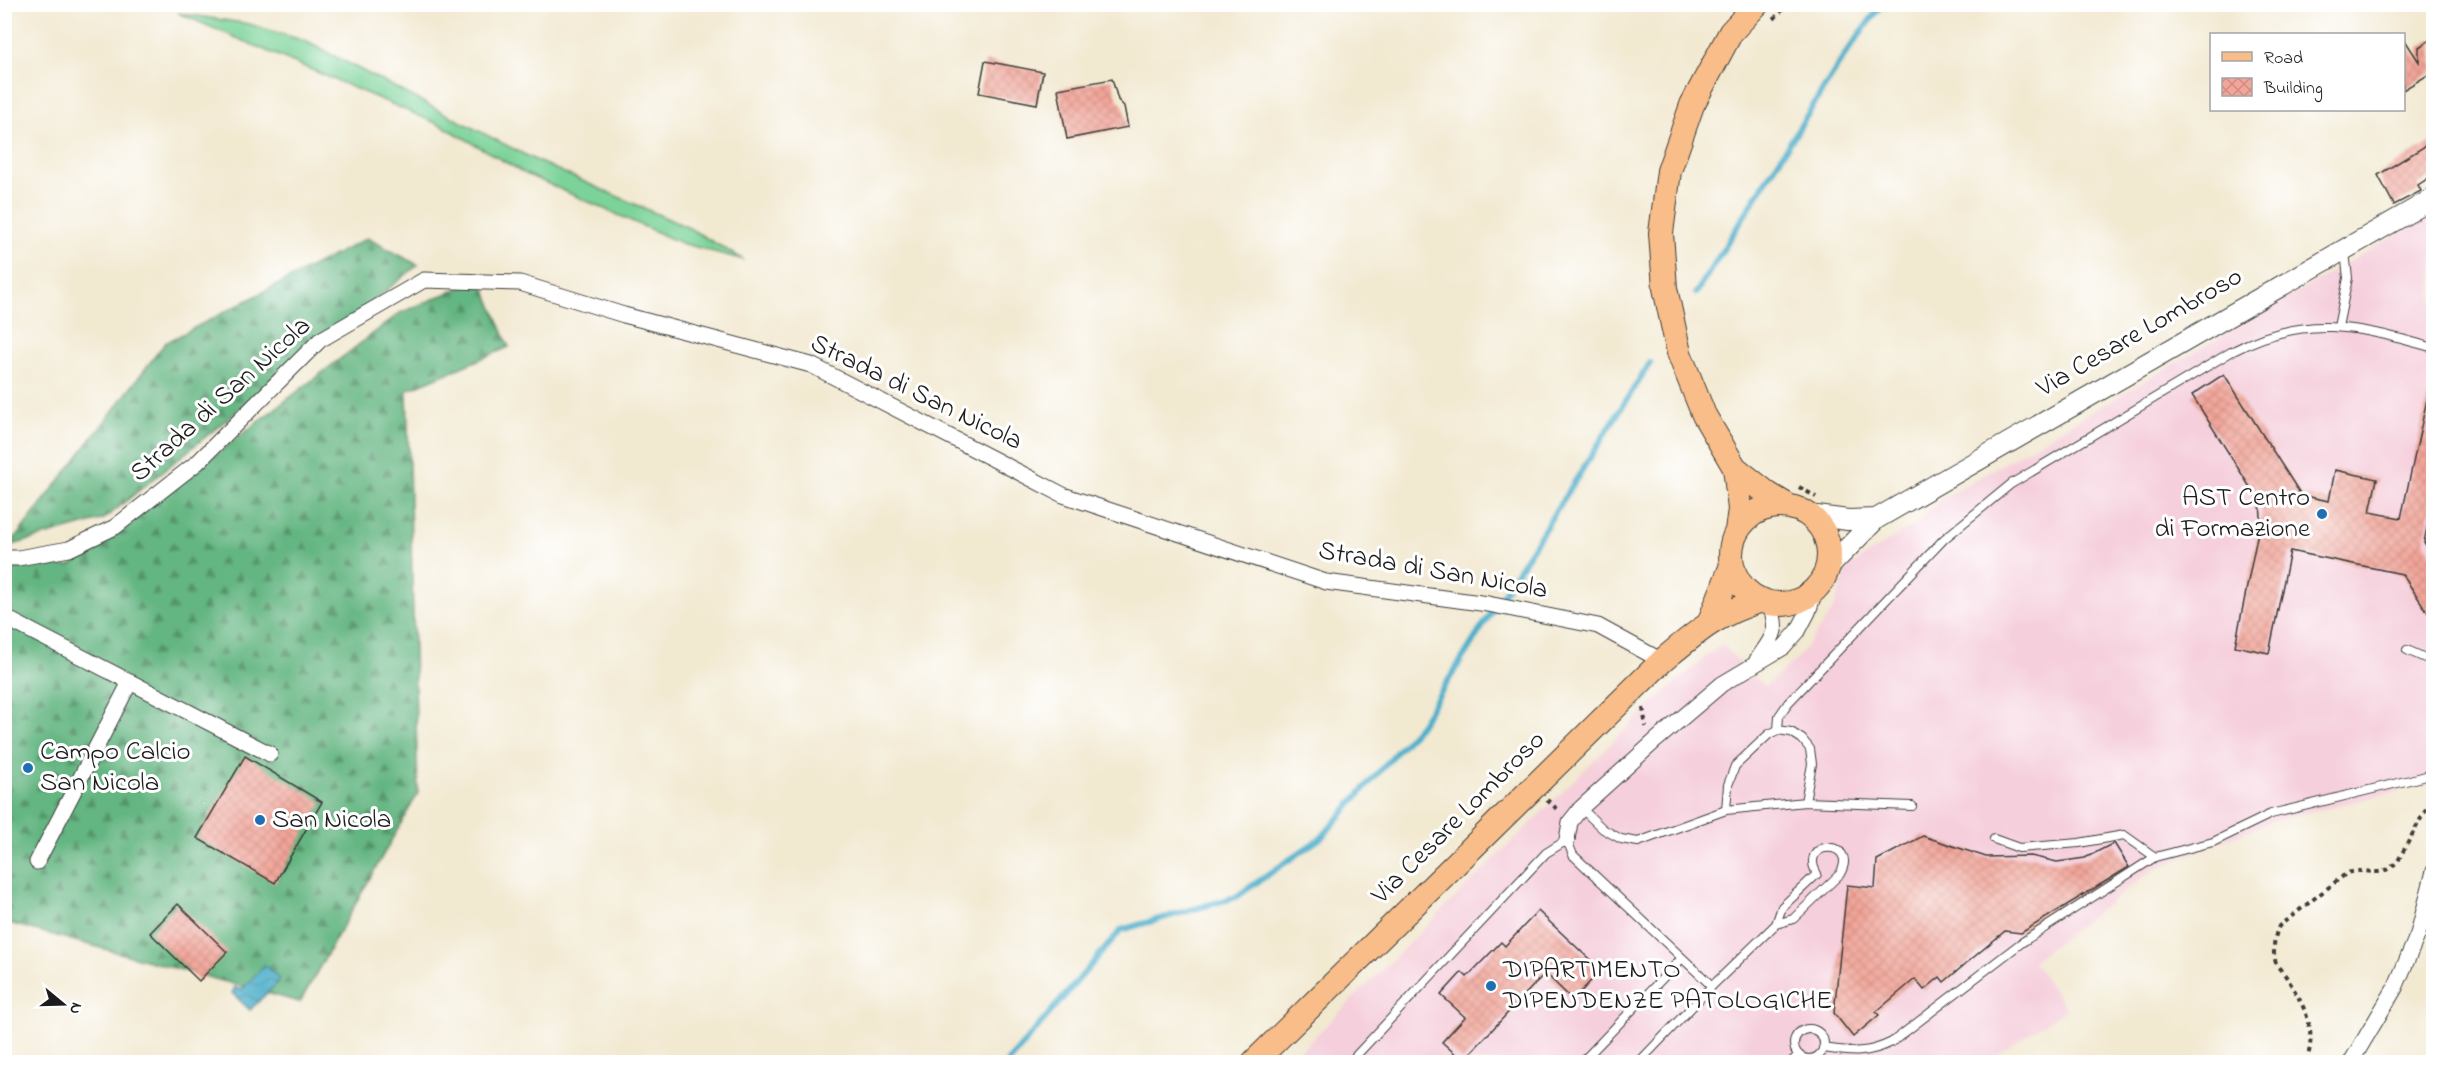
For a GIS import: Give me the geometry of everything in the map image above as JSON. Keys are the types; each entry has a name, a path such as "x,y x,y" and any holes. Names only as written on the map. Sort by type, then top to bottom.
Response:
{"main road":[{"path":"1735,468 1739,498 1737,531 1732,548 1732,566 1743,587 1765,602 1794,602 1821,578 1829,557 1826,539 1803,501 1768,494 1735,468 1704,415 1679,353 1665,288 1661,233 1669,171 1692,105 1731,32 1765,13"},
{"path":"1737,531 1744,521 1764,508 1803,501"},
{"name":"Via Cesare Lombroso","path":"1710,621 1732,566"},
{"name":"Via Cesare Lombroso","path":"1254,1062 1662,661 1710,621 1743,606 1765,602"}],"street":[{"name":"Via Cesare Lombroso","path":"1567,840 1570,822 1581,808 1691,709 1722,684 1784,647 1798,631 1821,578 1876,519 2433,198"},
{"name":"Strada di San Nicola","path":"4,558 18,558 69,549 115,527 198,462 320,340 424,280 520,283 624,315 811,365 1063,495 1326,582 1488,604 1598,626 1662,661"},
{"name":"Via Cesare Lombroso","path":"1803,501 1848,520 1876,519"},
{"name":"Via Cesare Lombroso","path":"1755,663 1772,637 1776,621 1765,602"},
{"path":"4,617 270,754"},
{"path":"37,862 130,682"},
{"path":"2351,1062 2395,988 2414,945 2433,871"}],"lane":[{"path":"2338,327 2348,278 2345,250"},
{"path":"1778,730 1779,716 1788,703 1944,539 2011,484 2258,338 2288,329 2309,326 2338,327 2406,340 2433,348"},
{"path":"2407,650 2433,662"},
{"path":"1726,810 1728,785 1735,766 1769,734 1778,730 1791,732 1802,738 1810,749 1812,764 1805,802"},
{"path":"1823,1048 1860,1053 1875,1051 1892,1042 2021,943 2155,857 2213,842 2271,814 2433,774"},
{"path":"1581,808 1603,829 1621,839 1638,842 1726,810 1805,802 1912,806"},
{"path":"1994,839 2019,848 2079,843 2124,835 2155,857"},
{"path":"1350,1062 1546,853 1567,840 1573,855 1712,986"},
{"path":"1639,1062 1776,924 1782,907 1817,874 1813,867 1813,858 1817,851 1824,847 1833,847 1840,851 1844,859 1844,867 1840,874 1794,919 1776,924"},
{"path":"1582,1062 1682,958"},
{"path":"1813,1029 1822,1037 1823,1048 1816,1057 1804,1058 1799,1055 1794,1045 1797,1034 1813,1029"},
{"path":"1791,1062 1799,1055"}],"path":[{"path":"1765,13 1788,4"},
{"path":"1642,701 1646,731"},
{"path":"2306,1062 2311,1037 2310,1024 2303,1004 2276,964 2274,936 2279,926 2347,873 2360,870 2382,873 2389,870 2398,861 2433,794"}],"shaded area":[{"path":"2433,213 2433,783 2272,821 2154,869 2033,961 2067,1009 1985,1062 1289,1062 1648,707 1721,644 1765,686 1796,660 1832,612 1848,567 1915,524 1937,502"}],"green space":[{"path":"178,13 249,24 305,41 537,161 689,228 744,260 681,243 526,174 443,126"},
{"path":"367,238 418,265 104,519 9,546 165,343"},
{"path":"481,279 509,347 407,390 418,793 300,1002 5,922 4,565 70,566 400,313"}],"water":[{"path":"265,965 280,980 250,1010 232,993 235,987 241,990"}],"building":[{"path":"2433,38 2433,72 2405,89 2405,40 2419,62 2419,47"},
{"path":"985,61 1043,72 1037,104 979,93"},
{"path":"1112,79 1118,100 1124,106 1128,127 1067,139 1058,89"},
{"path":"2433,141 2433,175 2418,185 2421,191 2394,205 2378,175"},
{"name":"AST Centro di Formazione","path":"2224,374 2301,495 2329,501 2335,470 2377,479 2370,512 2401,518 2427,399 2433,400 2433,499 2424,542 2433,557 2433,620 2402,574 2290,551 2269,653 2235,646 2261,517 2260,503 2192,395"},
{"name":"San Nicola","path":"245,756 322,802 275,883 197,838"},
{"path":"1923,836 1986,857 2031,856 2057,862 2085,858 2114,843 2129,867 2021,933 2005,931 1944,982 1940,977 1924,990 1915,979 1876,1012 1879,1015 1853,1037 1834,1013 1847,885 1875,888 1877,860"},
{"path":"178,904 227,952 199,981 150,933"},
{"name":"DIPARTIMENTO DIPENDENZE PATOLOGICHE","path":"1538,911 1601,970 1573,1000 1545,973 1463,1061 1442,1042 1465,1017 1441,995 1462,972 1467,977 1501,942 1505,946"}],"waterway":[{"path":"1696,293 1846,53 1882,4"},
{"path":"1008,1062 1121,930 1236,897 1322,837 1420,725 1650,363"}],"place":[{"name":"AST Centro di Formazione","path":"2322,514"},
{"name":"Campo Calcio San Nicola","path":"28,768"},
{"name":"San Nicola","path":"260,820"},
{"name":"DIPARTIMENTO DIPENDENZE PATOLOGICHE","path":"1491,986"}]}
